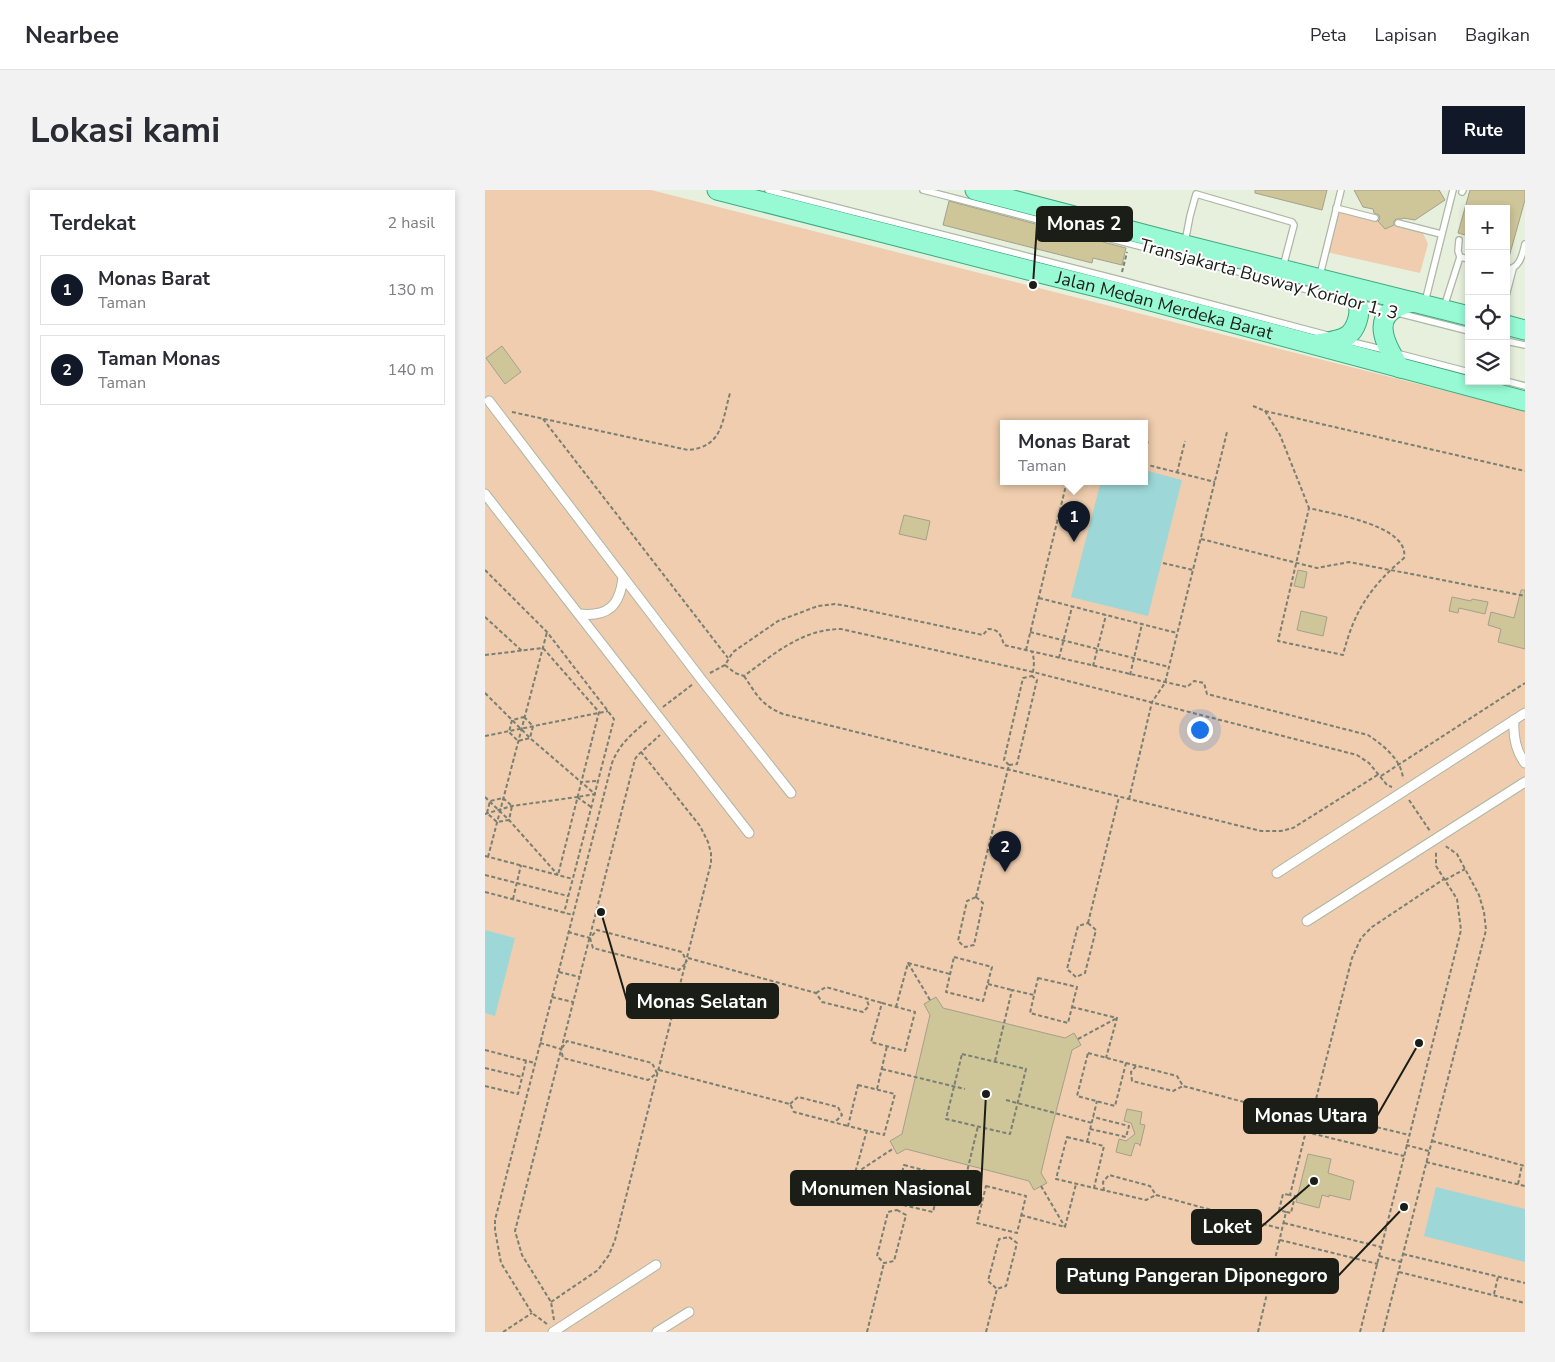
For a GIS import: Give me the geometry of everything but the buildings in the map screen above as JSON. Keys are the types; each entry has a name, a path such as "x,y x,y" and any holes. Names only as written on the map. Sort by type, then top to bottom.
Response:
{"main road":[{"name":"Jalan Medan Merdeka Barat","path":"717,190 1117,292 1525,401"},
{"path":"975,190 1026,199 1185,245 1465,315"},
{"path":"1316,344 1340,339 1348,335 1354,329 1358,317 1358,303 1348,290 1326,280"},
{"path":"1400,368 1383,338 1384,322 1390,311 1401,304 1419,303"},
{"path":"1510,326 1525,330"}],"street":[{"path":"489,401 701,679 791,793"},
{"path":"485,494 749,833"},
{"path":"579,614 600,614 613,606 620,596 623,577"},
{"path":"1277,873 1525,713"},
{"path":"1514,720 1515,743 1520,757 1525,763"},
{"path":"1307,921 1525,782"},
{"path":"554,1331 656,1265"},
{"path":"657,1332 689,1312"}],"lane":[{"path":"768,190 1465,371"},
{"name":"Transjakarta Busway Koridor 1, 3","path":"923,190 1465,330"},
{"path":"1326,280 1336,208 1341,190"},
{"path":"1419,303 1453,190"},
{"path":"1185,245 1190,216 1197,192 1291,222 1294,225 1283,269"},
{"path":"1336,208 1375,218"},
{"path":"1398,223 1441,234"},
{"path":"1443,309 1459,257 1459,240"},
{"path":"1510,269 1517,266 1525,244"},
{"path":"1459,257 1465,258"},
{"path":"1506,295 1513,268"},
{"path":"1510,341 1525,345"},
{"path":"1510,382 1525,386"}],"path":[{"path":"1120,280 1130,243"},
{"path":"495,409 688,450 697,450 706,446 719,435 730,393"},
{"path":"1253,406 1265,411 1525,471"},
{"path":"1265,411 1281,435 1309,508 1278,641 1343,655 1349,630 1366,598 1389,571 1405,558 1405,552 1400,542 1377,526 1309,508"},
{"path":"543,419 729,659"},
{"path":"1129,800 1152,702 1165,683 1227,432"},
{"path":"1177,473 1185,442"},
{"path":"1148,465 1215,482"},
{"path":"1026,650 1066,485"},
{"path":"1201,539 1317,568 1349,562 1525,596"},
{"path":"1163,563 1193,570"},
{"path":"485,570 547,632 614,719 564,913"},
{"path":"1039,598 1177,633"},
{"path":"554,1331 531,1313 501,1263 495,1220 612,763 616,753 626,740 655,714 701,679 725,664 733,652 778,621 818,606 835,604 983,635 988,629 993,629 997,630 1000,634 1004,645 1031,652 1187,687 1193,681 1204,683 1207,694 1368,735 1388,750 1403,776 1403,791 1436,839 1457,854 1479,896 1484,912 1486,930 1383,1332"},
{"path":"1059,658 1072,607"},
{"path":"1093,666 1106,615"},
{"path":"485,617 522,651"},
{"path":"1130,675 1142,624"},
{"path":"744,676 792,642 816,632 841,629 1033,672 1357,755 1369,763 1387,785 1403,791"},
{"path":"547,632 497,822 486,856 573,879"},
{"path":"1030,632 1169,667"},
{"path":"485,655 543,648"},
{"path":"543,648 599,712"},
{"path":"1031,652 1034,657 1032,676"},
{"path":"725,664 735,673 744,676 763,704 783,714 1129,800 1249,829 1269,832 1293,828 1397,765 1525,683"},
{"path":"1009,765 1017,764 1037,680 1032,676"},
{"path":"1009,765 1004,760 1023,678 1032,676"},
{"path":"485,693 529,738 595,794"},
{"path":"485,736 608,711"},
{"path":"558,875 599,712"},
{"path":"512,720 525,717"},
{"path":"525,717 533,726"},
{"path":"509,732 512,720"},
{"path":"529,738 533,726"},
{"path":"554,1331 551,1302 522,1256 515,1231 635,759 667,728"},
{"path":"509,732 518,740"},
{"path":"518,740 529,738"},
{"path":"551,1302 598,1270 609,1255 615,1240 711,863 708,842 700,826 641,752"},
{"path":"976,897 1009,765"},
{"path":"581,782 598,781"},
{"path":"486,814 512,806 595,794"},
{"path":"485,796 500,810 558,875"},
{"path":"577,797 591,807"},
{"path":"1088,923 1119,797"},
{"path":"490,801 503,798"},
{"path":"503,798 512,806"},
{"path":"486,814 490,801"},
{"path":"509,820 512,806"},
{"path":"486,814 497,822 509,820"},
{"path":"1360,1332 1461,930 1457,899 1436,866 1436,839"},
{"path":"513,900 521,865"},
{"path":"1291,1195 1311,1111 1313,1111 1352,958 1361,938 1372,927 1465,869"},
{"path":"485,875 568,896"},
{"path":"485,892 573,915"},
{"path":"976,897 983,903 974,945 965,947 958,941 967,900 976,897"},
{"path":"1088,923 1096,930 1085,973 1076,977 1067,969 1078,926 1088,923"},
{"path":"590,938 597,930 682,952 687,962"},
{"path":"569,932 590,938"},
{"path":"590,938 593,948 679,970 687,962"},
{"path":"954,957 992,967 983,1001 946,992 950,974 954,957"},
{"path":"687,958 816,993 822,1002 863,1012 869,1006 866,998"},
{"path":"908,963 950,974"},
{"path":"908,963 930,1000"},
{"path":"896,1007 908,963"},
{"path":"559,972 580,977"},
{"path":"1038,978 1077,987 1072,1007 1068,1023 1029,1013 1038,978"},
{"path":"988,984 1034,995"},
{"path":"816,993 826,987 915,1012 905,1051 871,1042 882,1003"},
{"path":"994,1062 1012,990"},
{"path":"552,996 573,1002"},
{"path":"1072,1007 1117,1018"},
{"path":"1078,1039 1117,1018"},
{"path":"1106,1058 1117,1018"},
{"path":"658,1071 648,1080 563,1058 561,1049 567,1041 652,1063 658,1071 790,1104 794,1112 848,1126 867,1130 884,1135 895,1094 858,1085 848,1126"},
{"path":"540,1043 561,1049"},
{"path":"877,1089 887,1046"},
{"path":"485,1050 535,1063"},
{"path":"1126,1063 1115,1106 1077,1096 1088,1053 1177,1076 1183,1086"},
{"path":"962,1054 1026,1069 1010,1134 946,1118 954,1086 962,1054"},
{"path":"485,1086 518,1094 526,1061"},
{"path":"1136,1066 1131,1072 1132,1081 1173,1091 1183,1086 1309,1119"},
{"path":"485,1068 522,1077"},
{"path":"882,1069 965,1089"},
{"path":"790,1104 798,1097 838,1107 842,1115 835,1122"},
{"path":"1006,1100 1092,1123"},
{"path":"1087,1142 1097,1101"},
{"path":"1313,1111 1409,1135"},
{"path":"1090,1128 1126,1137 1129,1126 1093,1117"},
{"path":"960,1201 978,1126"},
{"path":"855,1174 867,1130"},
{"path":"1306,1132 1404,1156"},
{"path":"1094,1188 1105,1146 1067,1137 1056,1178 1104,1191 1146,1200 1156,1195"},
{"path":"1432,1141 1524,1166 1518,1184"},
{"path":"1406,1145 1429,1152"},
{"path":"855,1174 893,1148"},
{"path":"1426,1162 1525,1186"},
{"path":"903,1165 942,1174 937,1195 933,1212 894,1202 903,1165"},
{"path":"855,1174 899,1185"},
{"path":"1104,1191 1103,1182 1109,1175 1149,1186 1156,1195 1282,1229"},
{"path":"1065,1227 1076,1184"},
{"path":"986,1186 1026,1196 1017,1233 977,1223 981,1206 986,1186"},
{"path":"1041,1186 1065,1227"},
{"path":"1283,1194 1291,1195 1295,1196 1291,1213 1279,1210 1283,1194"},
{"path":"937,1195 981,1206"},
{"path":"897,1210 906,1215 904,1224 894,1261 884,1262 877,1256 888,1212 897,1210"},
{"path":"1258,1332 1286,1212"},
{"path":"1021,1216 1065,1227"},
{"path":"1284,1223 1382,1247"},
{"path":"1009,1238 1017,1243 1006,1286 997,1289 988,1281 999,1239 1009,1238"},
{"path":"1280,1240 1377,1264"},
{"path":"1403,1254 1525,1283"},
{"path":"1379,1256 1401,1262"},
{"path":"867,1332 884,1262"},
{"path":"1398,1272 1525,1302"},
{"path":"1494,1295 1498,1277"},
{"path":"986,1332 997,1289"},
{"path":"503,1332 531,1313"}],"shaded area":[{"path":"485,190 651,190 1525,411 1525,1332 485,1332"},
{"path":"1344,211 1422,231 1428,244 1420,273 1322,251 1332,215"}],"water":[{"path":"1148,471 1182,480 1148,616 1071,597 1100,485 1148,485"},
{"path":"485,930 515,938 495,1016 485,1013"},
{"path":"1436,1187 1525,1209 1525,1262 1424,1236"}],"place":[{"name":"Monas 2","path":"1033,285"},
{"name":"Monas Barat","path":"1074,542"},
{"name":"Taman Monas","path":"1005,872"},
{"name":"Monas Selatan","path":"601,912"},
{"name":"Monas Utara","path":"1419,1043"},
{"name":"Monumen Nasional","path":"986,1094"},
{"name":"Loket","path":"1314,1181"},
{"name":"Patung Pangeran Diponegoro","path":"1404,1207"}]}
